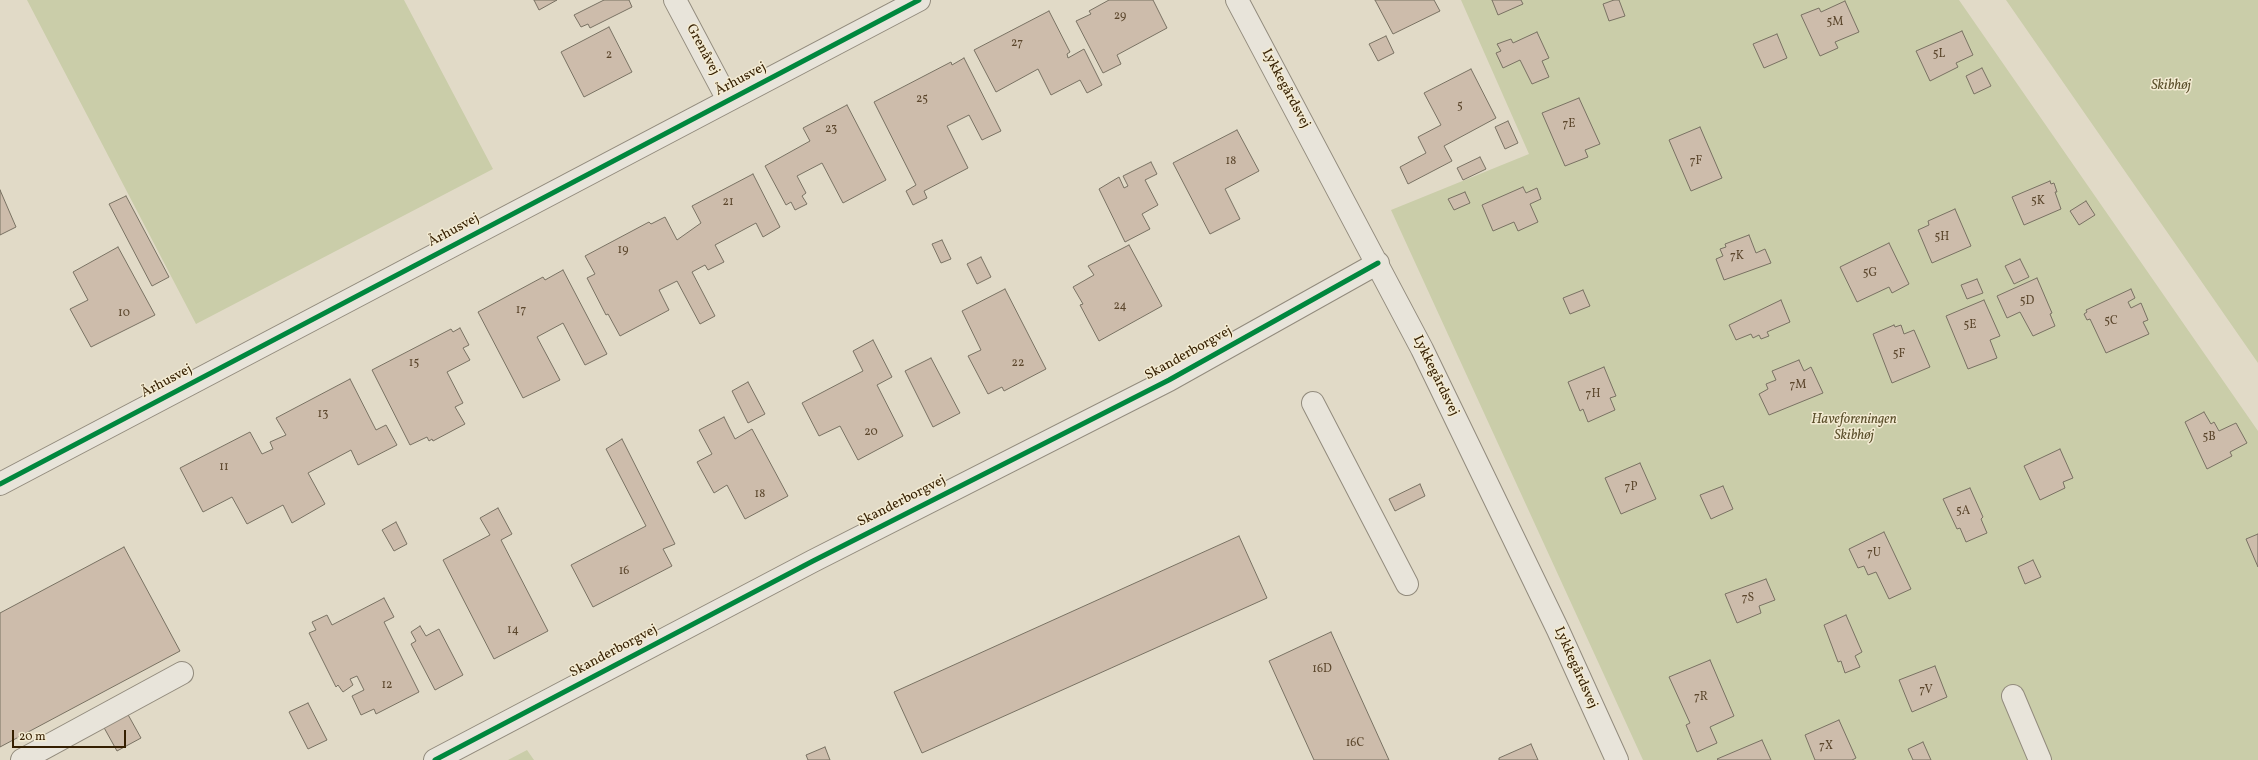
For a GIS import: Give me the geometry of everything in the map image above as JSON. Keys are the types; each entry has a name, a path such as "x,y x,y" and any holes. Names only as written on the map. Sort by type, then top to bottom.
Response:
{"street":[{"name":"Grenåvej","path":"675,0 728,100"},
{"name":"Århusvej","path":"1,481 919,0"},
{"name":"Lykkegårdsvej","path":"1237,0 1378,263 1422,349 1558,630 1617,760"},
{"name":"Skanderborgvej","path":"434,760 813,561 1169,380 1378,263"},
{"path":"1314,403 1407,584"},
{"path":"22,760 182,673"},
{"path":"2014,696 2040,760"}],"green space":[{"path":"27,0 404,0 493,169 196,324"},
{"name":"Haveforeningen Skibhøj","path":"1461,0 1959,0 2258,431 2258,760 1643,760 1391,210 1529,154"},
{"name":"Skibhøj","path":"2006,0 2258,0 2258,363"},
{"path":"527,750 534,760 508,760"}],"building":[{"path":"534,0 557,0 539,10"},
{"path":"604,0 629,0 632,7 590,28 588,24 581,27 574,15"},
{"path":"1109,0 1153,0 1167,28 1117,55 1121,64 1103,73 1076,21 1091,14 1089,11"},
{"path":"1375,0 1434,0 1440,11 1393,34"},
{"path":"1492,0 1521,0 1523,4 1498,15"},
{"path":"1614,0 1619,0 1625,16 1609,21 1603,4"},
{"path":"1845,1 1859,32 1835,42 1838,48 1820,56 1801,15 1819,8 1821,12"},
{"path":"1049,11 1070,52 1067,54 1068,58 1084,49 1102,85 1087,93 1080,80 1051,95 1038,69 996,92 974,50"},
{"path":"609,27 632,72 584,97 561,52"},
{"path":"1962,31 1973,55 1956,63 1958,67 1930,81 1916,51"},
{"path":"1537,32 1549,58 1542,61 1549,77 1532,84 1520,60 1503,68 1496,53 1501,51 1497,44 1511,39 1513,43"},
{"path":"1777,34 1787,58 1764,68 1753,44"},
{"path":"1386,36 1394,53 1378,61 1369,44"},
{"path":"964,58 1001,131 982,140 969,115 947,126 968,168 924,191 927,198 913,205 906,191 916,185 874,102 951,62 952,65"},
{"path":"1982,68 1991,86 1974,94 1966,76"},
{"path":"1471,69 1496,118 1444,146 1452,161 1408,184 1400,167 1426,153 1418,137 1441,125 1424,93"},
{"path":"1579,98 1600,144 1585,150 1588,157 1565,166 1542,113"},
{"path":"847,105 886,180 843,203 822,163 797,176 806,193 802,196 807,204 795,210 791,202 786,205 765,166 810,141 803,128"},
{"path":"1508,121 1518,143 1505,149 1495,127"},
{"path":"1700,127 1722,178 1691,191 1669,140"},
{"path":"1237,130 1259,171 1225,189 1240,219 1210,234 1173,163"},
{"path":"1480,157 1486,169 1463,180 1457,168"},
{"path":"1151,162 1157,174 1145,180 1158,205 1142,214 1150,229 1125,242 1099,189 1119,177 1124,188 1128,186 1123,176"},
{"path":"753,174 780,227 763,237 756,223 715,245 724,262 708,270 705,265 692,272 715,316 700,324 677,281 659,290 669,310 620,336 608,314 606,315 587,278 595,274 585,256 649,222 651,224 665,217 677,240 701,223 692,206"},
{"path":"2050,181 2051,184 2054,183 2057,192 2055,192 2061,209 2024,225 2012,197"},
{"path":"1523,187 1526,193 1537,188 1541,199 1530,204 1538,222 1518,231 1514,222 1493,231 1482,205"},
{"path":"0,190 16,227 0,235"},
{"path":"1465,192 1470,203 1454,210 1448,199"},
{"path":"126,196 169,277 152,286 109,204"},
{"path":"2086,201 2095,215 2079,225 2070,211"},
{"path":"1955,209 1971,246 1932,263 1918,230 1929,225 1928,221"},
{"path":"1749,235 1756,253 1765,249 1771,263 1724,280 1716,259 1723,256 1720,249 1726,247 1725,244"},
{"path":"942,240 951,259 941,263 932,244"},
{"path":"1889,243 1909,284 1892,293 1889,287 1857,302 1840,267"},
{"path":"1129,245 1162,306 1099,341 1080,305 1083,304 1073,287 1094,275 1088,266"},
{"path":"118,247 155,315 91,347 70,309 88,300 73,272"},
{"path":"981,257 991,277 977,284 967,264"},
{"path":"2020,259 2029,277 2014,284 2005,266"},
{"path":"563,270 607,354 585,365 563,323 537,337 560,380 523,398 478,312 543,277 545,280"},
{"path":"2037,278 2052,313 2050,314 2055,326 2033,336 2020,312 2007,318 1997,296"},
{"path":"1977,279 1983,293 1967,299 1961,285"},
{"path":"1005,289 1046,369 1004,391 1002,387 988,394 968,356 981,350 962,311"},
{"path":"2131,289 2135,298 2128,302 2131,308 2141,303 2148,320 2143,322 2149,334 2106,353 2090,319 2087,320 2084,314 2087,312 2086,310"},
{"path":"1583,290 1590,306 1570,314 1563,298"},
{"path":"1781,300 1790,322 1767,332 1769,336 1761,339 1759,335 1753,338 1751,334 1736,340 1729,325"},
{"path":"1984,300 2000,336 1990,340 1997,358 1968,369 1946,316"},
{"path":"1894,325 1895,327 1901,325 1904,334 1914,330 1930,367 1892,383 1873,334"},
{"path":"460,328 469,345 463,348 470,360 447,372 463,403 455,407 465,424 433,441 432,439 429,441 427,437 410,445 372,370 451,329 453,332"},
{"path":"873,340 892,377 877,385 903,436 858,460 840,426 819,436 802,403 863,371 853,351"},
{"path":"931,358 960,413 933,427 905,371"},
{"path":"1799,360 1804,371 1811,367 1823,393 1769,415 1759,394 1768,389 1766,384 1776,380 1772,371"},
{"path":"1604,367 1616,396 1610,398 1615,410 1588,422 1583,409 1580,411 1568,382"},
{"path":"350,379 376,430 386,425 397,445 358,465 351,450 308,473 325,504 292,523 283,505 247,524 232,497 203,512 180,468 250,432 262,454 273,449 270,442 286,435 276,418"},
{"path":"748,382 765,414 748,423 732,391"},
{"path":"2204,412 2211,424 2214,422 2219,431 2236,423 2247,443 2230,452 2232,456 2207,469 2185,422"},
{"path":"724,417 735,439 752,429 788,496 745,519 727,485 714,493 697,462 712,454 699,430"},
{"path":"622,439 675,544 663,549 672,566 593,607 571,565 646,526 606,449"},
{"path":"2060,449 2073,478 2063,482 2065,488 2040,500 2024,466"},
{"path":"1640,463 1656,499 1621,514 1605,478"},
{"path":"1420,484 1425,496 1395,511 1389,499"},
{"path":"1723,486 1733,509 1711,519 1700,495"},
{"path":"1970,488 1983,517 1981,519 1987,533 1966,542 1960,528 1957,529 1943,499"},
{"path":"498,508 512,534 501,540 548,631 494,659 443,560 490,535 480,518"},
{"path":"396,522 407,544 394,551 382,530"},
{"path":"1884,532 1911,589 1889,599 1876,572 1868,575 1864,566 1858,568 1849,549"},
{"path":"2258,534 2258,567 2246,539"},
{"path":"1239,536 1267,598 922,753 894,692"},
{"path":"124,547 180,651 0,747 0,613"},
{"path":"2033,560 2041,577 2025,584 2018,567"},
{"path":"1766,579 1775,600 1759,606 1761,613 1737,623 1725,594"},
{"path":"384,598 394,617 384,622 419,692 376,714 374,709 361,715 352,696 364,690 357,676 350,679 353,685 343,692 338,685 336,687 309,633 316,630 312,622 327,615 332,625"},
{"path":"1846,615 1862,652 1855,656 1860,667 1845,673 1841,661 1838,662 1824,625"},
{"path":"420,626 426,636 439,629 463,675 435,690 411,644 416,641 411,632"},
{"path":"1331,632 1389,760 1314,760 1269,661"},
{"path":"1710,660 1734,716 1710,727 1717,743 1697,752 1686,725 1690,723 1669,677"},
{"path":"1935,666 1947,697 1912,712 1899,680"},
{"path":"308,703 327,740 308,749 289,712"},
{"path":"126,711 141,738 117,751 102,724"},
{"path":"1839,720 1856,758 1852,760 1815,760 1805,735"},
{"path":"1762,740 1771,760 1717,759"},
{"path":"1923,742 1931,760 1913,760 1908,749"},
{"path":"1531,744 1538,760 1499,760 1499,758"},
{"path":"825,747 830,760 808,760 806,755"}],"cycle path":[{"path":"0,484 919,0"},
{"path":"435,760 813,561 1169,380 1378,263"}]}
